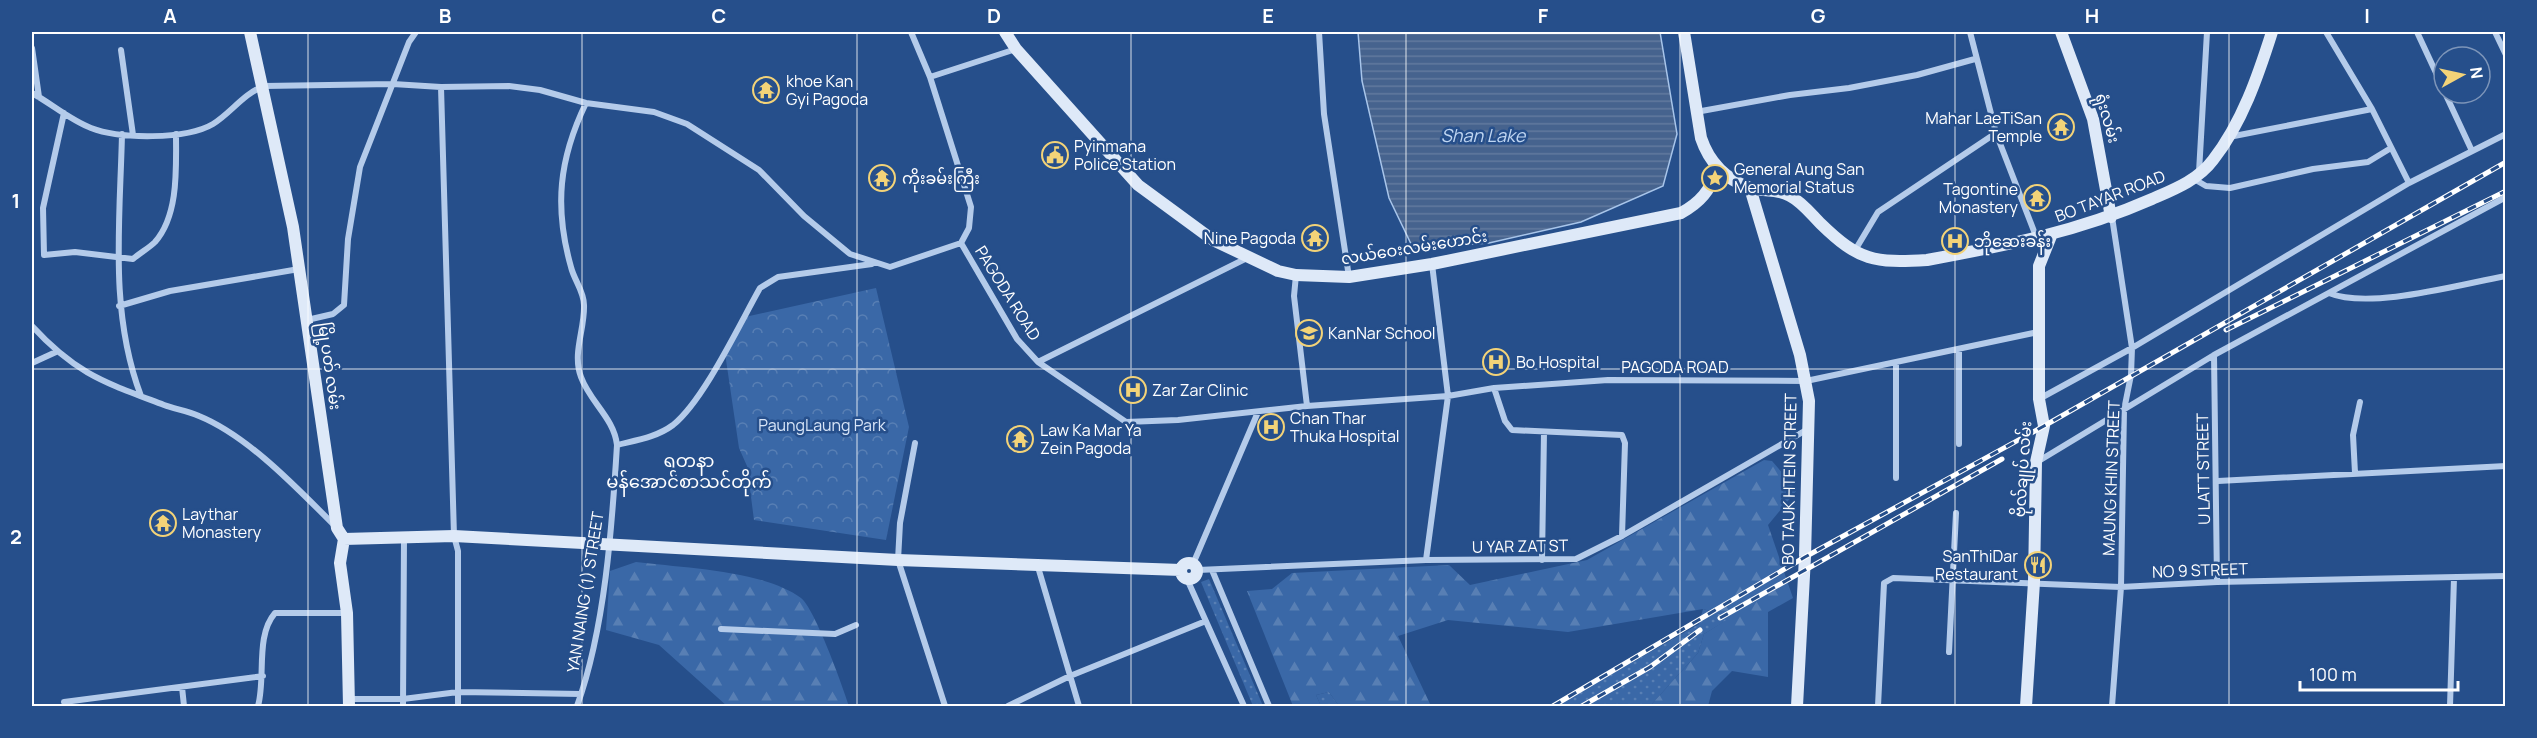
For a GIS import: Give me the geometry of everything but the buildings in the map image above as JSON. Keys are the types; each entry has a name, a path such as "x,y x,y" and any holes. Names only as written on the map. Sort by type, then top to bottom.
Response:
{"street":[{"name":"မြို့ပတ် လမ်း","path":"250,32 264,86 293,227 337,528 344,539"},
{"path":"307,320 333,314 344,305 348,239 360,167 416,32"},
{"name":"PAGODA ROAD","path":"911,32 930,77 971,207 969,228 961,243 1017,339 1038,362 1126,422 1448,396 1494,388 1608,381 1806,381 2038,332"},
{"name":"လယ်ဝေးလမ်းဟောင်း","path":"1005,32 1016,48 1138,185 1213,240 1278,271 1296,275 1349,277 1432,264 1681,213 1699,203 1709,191 1718,170"},
{"path":"1319,32 1324,114 1349,277"},
{"path":"1684,32 1696,112 1707,154 1718,170 1750,188"},
{"path":"1970,32 1975,59 1996,133 2037,239"},
{"name":"ရုံးလမ်း","path":"2061,32 2094,119 2111,217"},
{"path":"2207,32 2196,177 2206,186 2230,188 2313,169 2367,162 2391,148"},
{"name":"BO TAYAR ROAD","path":"1750,188 1776,190 1790,195 1854,253 1871,260 1927,260 2051,236 2111,217 2196,177 2213,162 2228,138 2259,74 2272,32"},
{"path":"2326,32 2372,109 2409,183"},
{"path":"2417,32 2432,64"},
{"path":"2495,32 2505,55"},
{"path":"32,48 39,97"},
{"path":"930,77 1016,48"},
{"path":"121,50 133,135"},
{"path":"1696,112 1790,94 1849,88 1917,75 1975,59"},
{"path":"32,93 92,129 133,135 176,134 211,125 245,96 264,86 393,84 441,87 510,86 540,90 586,103 654,112 687,124 759,170 804,216 841,247 850,254 873,264 890,267 961,243"},
{"path":"441,87 454,536 458,551 458,706"},
{"name":"YAN NAING (1) STREET","path":"577,706 593,646 609,544 617,445 614,429 580,376 578,358 585,303 571,269 561,208 561,172 575,126 586,103"},
{"path":"2451,105 2472,151"},
{"path":"2228,138 2372,109"},
{"path":"64,113 43,208 44,255 75,252 133,259 155,242 165,224 175,176 176,134"},
{"path":"1854,253 1878,212 1996,133"},
{"path":"122,134 119,306 132,371 141,396"},
{"path":"2039,399 2132,348 2409,183 2505,134"},
{"name":"BO TAUK HTEIN STREET","path":"1750,188 1806,381 1809,428 1797,706"},
{"path":"2036,462 2214,355 2505,197"},
{"name":"MAUNG KHIN STREET","path":"2111,217 2132,348 2131,375 2124,410 2121,587 2112,706"},
{"name":"ဗိုလ်ချုပ် လမ်း","path":"2026,706 2034,582 2036,462 2044,436 2039,399 2039,266 2051,236"},
{"path":"1038,362 1247,257"},
{"path":"617,445 655,435 673,425 692,407 760,288 778,278 873,264"},
{"path":"1426,560 1448,396 1432,264"},
{"path":"119,306 180,289 299,269"},
{"path":"1296,275 1294,296 1307,406"},
{"path":"2329,293 2342,298 2390,297 2505,276"},
{"path":"32,326 56,352 94,378 199,416 225,430 287,478 337,528"},
{"path":"1959,349 1959,444"},
{"path":"32,363 56,352"},
{"name":"U LATT STREET","path":"2214,355 2218,481 2217,582"},
{"path":"1896,363 1896,478"},
{"path":"1494,388 1505,421 1512,430 1619,434 1624,437 1622,536"},
{"path":"2355,472 2353,435 2360,402"},
{"path":"1245,706 1184,574 1186,564 1195,567 1258,412"},
{"name":"U YAR ZAT ST","path":"1195,567 1212,570 1426,560 1576,559 1622,536 1809,428"},
{"path":"1542,560 1544,432"},
{"path":"915,443 900,523 898,560 945,706"},
{"path":"2218,481 2355,472 2505,466"},
{"path":"1949,652 1956,513"},
{"path":"581,694 458,692 349,703 347,613 340,563 344,539 454,536 1184,574"},
{"path":"403,706 404,538"},
{"path":"1038,567 1079,706"},
{"path":"1212,570 1269,706"},
{"name":"NO 9 STREET","path":"1878,706 1884,583 1895,578 2121,587 2217,582 2454,579 2505,576"},
{"path":"2450,706 2454,579"},
{"path":"258,706 263,676 265,633 269,620 275,613 347,613"},
{"path":"1008,706 1070,676 1206,621"},
{"path":"721,629 835,634 856,625"},
{"path":"64,702 263,676"},
{"path":"182,687 184,706"}],"green space":[{"name":"PaungLaung Park","path":"876,288 909,427 886,540 754,520 747,466 739,448 725,353 745,317"},
{"path":"1764,460 1772,461 1797,490 1768,525 1793,598 1768,612 1768,677 1732,671 1712,691 1708,706 1650,706 1698,653 1704,634 1731,617 1703,609 1568,632 1448,620 1398,636 1431,706 1339,706 1329,692 1316,695 1321,706 1293,706 1247,591 1272,589 1292,573 1449,565 1470,585 1587,560"},
{"path":"636,562 744,576 766,581 801,598 821,632 849,706 727,706 659,645 606,630 610,571"},
{"path":"1209,579 1263,706 1253,706 1201,582"},
{"path":"1703,609 1732,617 1704,634 1698,653 1650,706 1556,706 1699,624"},
{"path":"1329,692 1339,706 1321,706 1316,695"}],"water":[{"name":"Shan Lake","path":"1358,32 1660,32 1677,134 1663,186 1581,222 1489,243 1413,248 1389,198 1362,81"}],"railway":[{"path":"1553,706 1805,557 2044,426 2506,162"},
{"path":"2226,330 2506,191"},
{"path":"1720,618 2002,459"},
{"path":"1582,706 1650,667 1700,630"}],"place":[{"name":"khoe Kan Gyi Pagoda","path":"766,90"},
{"name":"Mahar LaeTiSan Temple","path":"2061,127"},
{"name":"Pyinmana Police Station","path":"1055,155"},
{"name":"ကိုးခမ်းကြီး","path":"882,178"},
{"name":"General Aung San Memorial Status","path":"1715,178"},
{"name":"Tagontine Monastery","path":"2037,198"},
{"name":"Nine Pagoda","path":"1315,238"},
{"name":"ဘိုဆေးခန်း","path":"1955,241"},
{"name":"KanNar School","path":"1309,333"},
{"name":"Bo Hospital","path":"1496,362"},
{"name":"Zar Zar Clinic","path":"1133,390"},
{"name":"Chan Thar Thuka Hospital","path":"1271,427"},
{"name":"Law Ka Mar Ya Zein Pagoda","path":"1020,439"},
{"name":"Laythar Monastery","path":"163,523"},
{"name":"SanThiDar Restaurant","path":"2038,565"}],"district":[{"name":"ရတနာ မန်အောင်စာသင်တိုက်","path":"689,471"}]}
